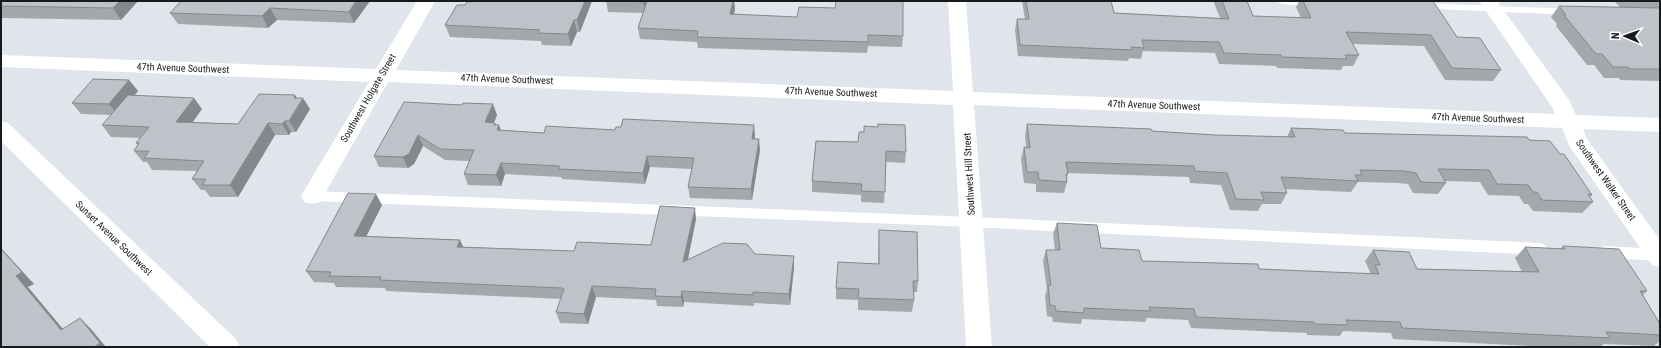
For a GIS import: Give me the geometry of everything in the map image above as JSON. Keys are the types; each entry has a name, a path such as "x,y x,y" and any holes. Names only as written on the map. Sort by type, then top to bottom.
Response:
{"street":[{"name":"Southwest Holgate Street","path":"312,196 381,75 426,1"},
{"name":"Southwest Hill Street","path":"957,1 979,347"},
{"name":"Southwest Walker Street","path":"1491,5 1562,105 1578,142 1659,256"},
{"name":"47th Avenue Southwest","path":"1,61 1660,125"},
{"name":"Sunset Avenue Southwest","path":"1,128 227,347"}],"lane":[{"path":"1280,1 1327,3"},
{"path":"1406,6 1491,5 1583,12"},
{"path":"312,196 972,222 1549,249"},
{"path":"1589,251 1659,256"}],"building":[{"path":"1,1 120,1 113,8 1,6"},
{"path":"181,1 356,1 349,12 270,8 262,16 170,13"},
{"path":"585,1 577,20 574,20 568,34 538,33 540,30 445,25 457,5 465,5 467,2"},
{"path":"647,1 733,1 730,14 797,17 799,7 835,8 836,1 903,1 903,36 868,35 868,42 697,37 698,31 638,28"},
{"path":"1026,1 1111,1 1114,13 1229,19 1222,1 1247,1 1253,16 1311,18 1303,1 1433,1 1457,37 1480,38 1501,70 1452,68 1431,35 1346,32 1359,55 1345,55 1347,59 1224,53 1219,42 1142,40 1144,48 1131,47 1132,50 1020,45 1017,19 1029,19"},
{"path":"1559,6 1660,8 1660,69 1629,69 1628,67 1613,67 1602,54 1596,54 1564,15 1566,15"},
{"path":"93,79 129,80 109,104 72,103"},
{"path":"259,94 295,95 294,98 303,98 289,121 285,121 282,124 268,123 230,185 202,185 206,179 192,179 204,161 144,158 149,151 134,151 139,143 136,143 149,127 102,125 128,95 194,98 176,122 238,124"},
{"path":"404,102 462,105 463,103 493,104 485,122 499,125 497,130 544,133 546,126 615,130 616,127 621,127 623,119 754,125 752,139 759,139 751,189 688,187 694,158 647,156 643,173 559,169 559,166 501,163 496,175 464,174 474,150 440,149 418,135 409,154 403,157 374,156"},
{"path":"878,124 905,125 906,152 886,151 885,192 861,191 862,184 812,181 816,141 858,142 859,132 864,132 864,126 878,127"},
{"path":"1027,124 1151,129 1152,131 1215,135 1295,137 1291,128 1343,130 1345,133 1527,137 1529,140 1550,141 1560,154 1564,154 1592,195 1588,194 1593,202 1542,200 1537,192 1533,192 1528,185 1497,184 1489,170 1438,169 1446,183 1421,182 1416,173 1404,171 1360,170 1362,175 1355,175 1358,181 1281,177 1287,193 1261,192 1264,200 1236,199 1227,173 1195,171 1194,166 1066,162 1068,174 1066,174 1067,182 1039,180 1038,172 1027,172 1024,147 1030,148"},
{"path":"348,193 376,194 354,236 460,240 457,247 574,251 577,242 651,245 660,206 695,208 683,262 723,243 747,244 755,254 794,256 789,294 753,292 753,295 682,291 681,297 655,296 656,289 592,286 584,314 556,312 564,289 562,288 380,280 381,277 329,276 331,272 306,271"},
{"path":"1057,223 1097,225 1101,248 1139,250 1142,261 1258,264 1259,269 1379,274 1375,265 1380,265 1373,250 1409,252 1417,269 1539,272 1525,247 1565,249 1563,246 1619,249 1647,291 1640,291 1660,324 1660,335 1606,332 1610,338 1402,328 1400,322 1346,320 1348,325 1315,324 1314,322 1196,317 1194,309 1149,307 1150,311 1084,308 1084,313 1056,311 1055,306 1050,305 1048,285 1051,285 1046,250 1060,250"},
{"path":"879,230 917,232 918,281 913,281 914,300 858,298 859,289 836,288 838,262 879,264"},
{"path":"1,249 22,272 16,276 61,330 80,318 100,343 94,347 1,347"}]}
